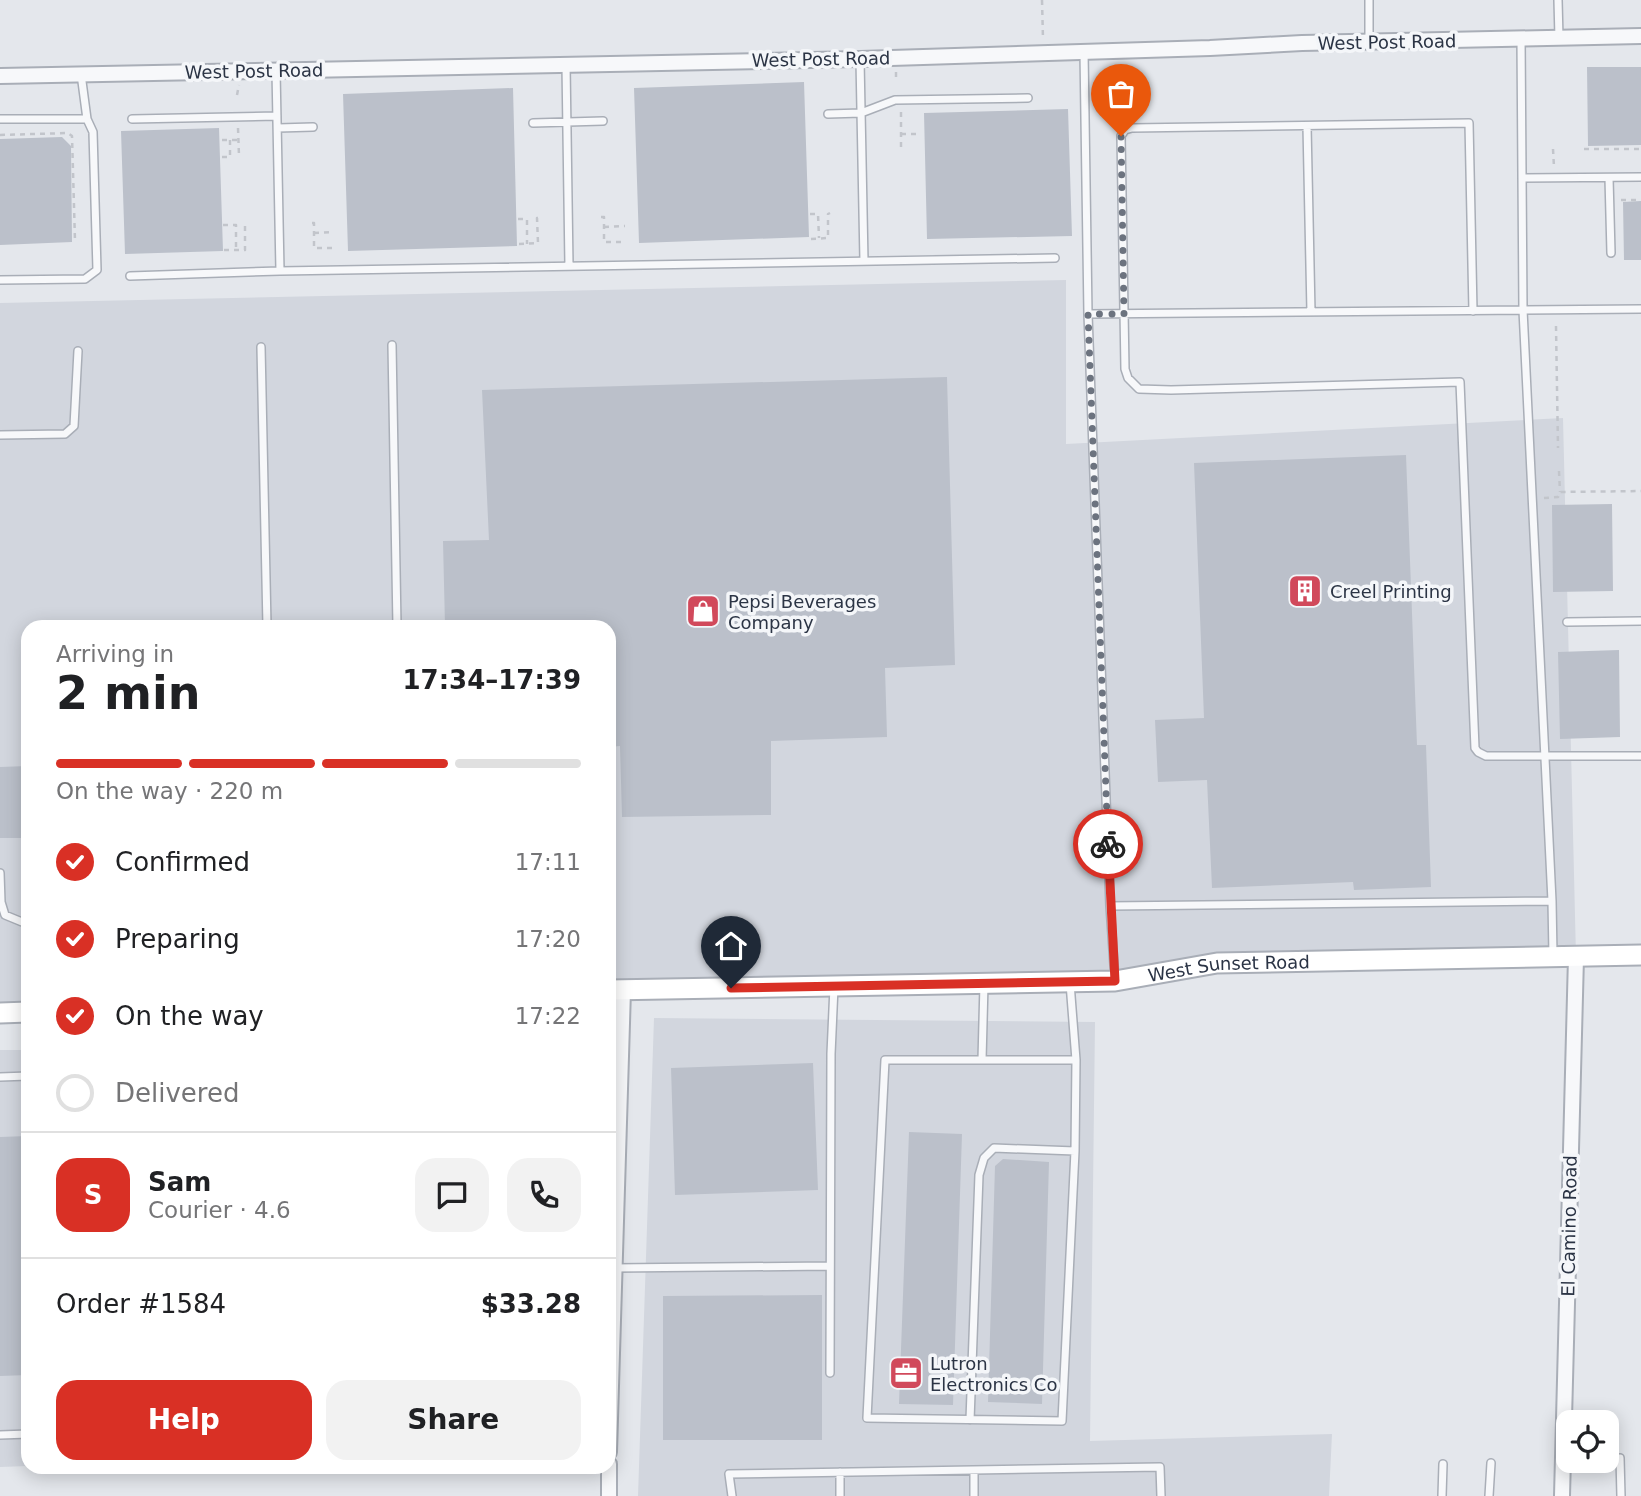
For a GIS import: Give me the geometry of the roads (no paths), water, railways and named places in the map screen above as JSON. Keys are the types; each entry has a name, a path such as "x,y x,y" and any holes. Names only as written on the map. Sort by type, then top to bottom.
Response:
{"main road":[{"name":"West Sunset Road","path":"616,990 1115,981 1217,963 1641,955"},
{"path":"0,1013 21,1012"}],"street":[{"name":"West Post Road","path":"0,76 860,59 1369,42 1641,37"},
{"name":"El Camino Road","path":"1562,1496 1576,957"},
{"path":"609,1474 609,1496"}],"lane":[{"path":"1369,0 1369,42"},
{"path":"1558,0 1559,38"},
{"path":"1521,38 1523,310 1553,956"},
{"path":"1084,52 1088,314 1115,981"},
{"path":"860,59 864,261"},
{"path":"566,65 569,266"},
{"path":"276,71 280,271"},
{"path":"0,281 85,279 97,270 93,132 86,118 81,75"},
{"path":"828,114 861,113 895,100 1028,97"},
{"path":"132,119 277,116"},
{"path":"0,120 86,118"},
{"path":"533,123 603,121"},
{"path":"1473,311 1469,123 1132,128 1125,130 1121,136 1125,369 1128,379 1139,389 1171,390 1460,382 1475,748 1486,756 1641,757"},
{"path":"1307,125 1311,312"},
{"path":"278,128 313,127"},
{"path":"1522,178 1641,177"},
{"path":"1609,178 1611,253"},
{"path":"130,276 1055,258"},
{"path":"1088,314 1641,309"},
{"path":"392,345 397,620"},
{"path":"261,346 267,620"},
{"path":"0,435 65,434 74,426 78,351"},
{"path":"1567,622 1641,621"},
{"path":"0,873 1,902 5,915 21,922"},
{"path":"1110,906 1552,901"},
{"path":"1070,982 1076,1060 1075,1151 1062,1421 867,1418 884,1060 1076,1060"},
{"path":"982,1060 984,984"},
{"path":"830,1373 831,1054 834,986"},
{"path":"0,1077 21,1076"},
{"path":"970,1420 979,1175 984,1158 994,1148 1075,1151"},
{"path":"616,1268 830,1266"},
{"path":"0,1435 21,1434"},
{"path":"1620,1458 1621,1496"},
{"path":"1489,1496 1491,1462"},
{"path":"1442,1496 1443,1464"},
{"path":"732,1496 729,1474 1160,1467 1161,1496"},
{"path":"974,1470 974,1496"},
{"path":"840,1472 840,1496"}],"place":[{"name":"Creel Printing","path":"1305,591"},
{"name":"Pepsi Beverages Company","path":"703,611"},
{"name":"Lutron Electronics Co","path":"906,1373"}]}
